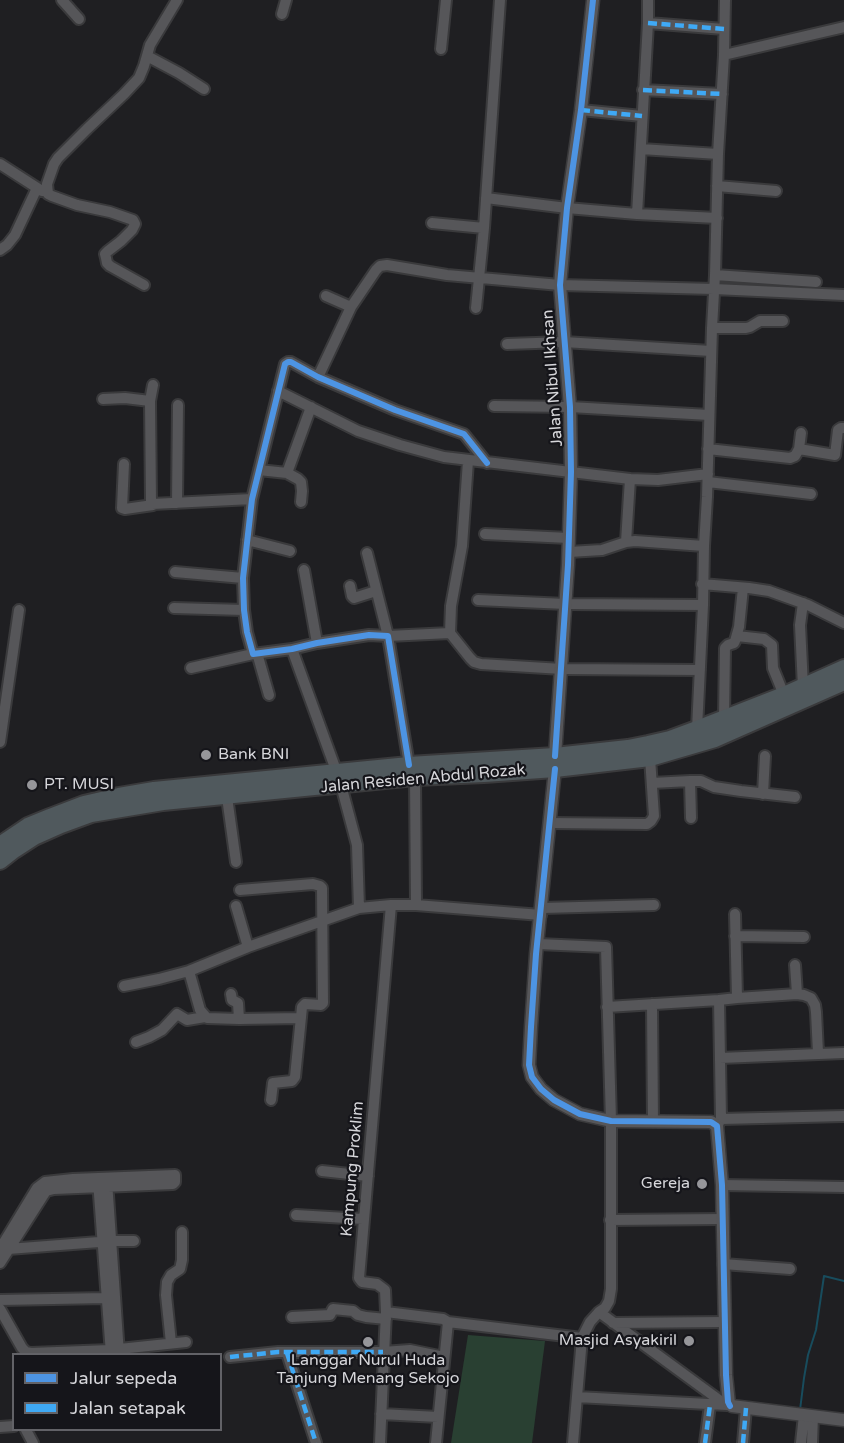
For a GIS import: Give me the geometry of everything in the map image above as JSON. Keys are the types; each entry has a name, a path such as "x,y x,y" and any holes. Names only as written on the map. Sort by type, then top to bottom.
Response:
{"highway":[{"name":"Jalan Residen Abdul Rozak","path":"555,762 669,739 784,695 844,668"},
{"name":"Jalan Residen Abdul Rozak","path":"0,861 34,837 91,814 163,802 227,796 339,779 412,771 650,758 714,739 844,682"},
{"name":"Jalan Residen Abdul Rozak","path":"0,845 28,826 93,801 154,790 339,779"}],"street":[{"path":"62,0 79,19"},
{"path":"48,194 47,184 54,164 139,78 150,45 177,0"},
{"path":"282,14 286,0"},
{"path":"441,49 446,0"},
{"path":"476,308 500,0"},
{"name":"Jalan Nibul Ikhsan","path":"593,0 581,111 567,208 560,285 570,407 569,552 555,762 529,1065 532,1077 548,1095 566,1108 611,1121"},
{"path":"637,214 648,0"},
{"path":"696,729 708,478 718,154 724,55 724,0"},
{"path":"648,23 724,29"},
{"path":"724,55 844,27"},
{"path":"147,56 204,89"},
{"path":"644,90 722,94"},
{"path":"581,111 642,116"},
{"path":"641,149 718,154"},
{"path":"0,165 48,194 77,205 110,212 132,220 135,224 132,230 105,254 110,267 144,285"},
{"path":"717,186 776,191"},
{"path":"0,250 15,235 37,188"},
{"path":"486,198 567,208 717,218"},
{"path":"432,223 484,228"},
{"path":"318,377 351,307 380,266 387,265 447,275 560,285 714,289 844,296"},
{"path":"715,275 816,282"},
{"path":"326,296 351,307"},
{"path":"712,328 746,328 760,321 783,321"},
{"path":"507,344 564,342 711,351"},
{"path":"269,695 247,632 243,578 252,499 285,364 288,362 395,410 464,434 487,463"},
{"path":"153,386 150,401 151,502 153,505"},
{"path":"278,391 358,430 444,458 630,479 708,478 811,494"},
{"path":"104,399 125,398 150,401"},
{"path":"177,503 178,405"},
{"path":"494,406 570,407 709,415"},
{"path":"287,473 311,407"},
{"path":"799,449 840,455 838,430 844,428"},
{"path":"708,449 790,458 795,456 799,449 801,433"},
{"path":"468,461 462,546 451,606 450,633 474,662 562,669 700,670"},
{"path":"124,464 121,507 126,509 177,503 252,499"},
{"path":"259,470 287,473 298,479 301,482 301,502"},
{"path":"626,542 630,479"},
{"path":"485,534 569,538"},
{"path":"247,540 290,550"},
{"path":"569,552 602,550 626,542 704,546"},
{"path":"368,553 388,636 412,771 416,905"},
{"path":"304,570 317,643"},
{"path":"175,572 243,578"},
{"path":"702,584 769,591 803,603 844,623"},
{"path":"350,586 354,598 376,591"},
{"path":"724,718 725,648 734,643 737,636 743,588"},
{"path":"478,600 566,604 703,604"},
{"path":"803,603 800,625 803,687"},
{"path":"174,608 244,610"},
{"path":"0,741 19,610"},
{"path":"191,668 255,654 369,635 450,633"},
{"path":"737,636 764,639 771,645 773,668 784,695"},
{"path":"292,649 339,779 357,844 359,908"},
{"path":"763,794 765,756"},
{"path":"550,823 646,824 651,821 654,816 650,758"},
{"path":"690,781 691,818"},
{"path":"652,783 701,781 714,787 795,797"},
{"path":"227,796 236,862"},
{"path":"240,890 313,884 322,888 324,1001 321,1005 304,1004 302,1007 295,1077 292,1081 273,1083 271,1100"},
{"path":"124,986 189,971 248,947 359,908 416,905 541,911 654,904"},
{"name":"Kampung Proklim","path":"380,1443 386,1315 385,1290 377,1284 362,1282 359,1278 391,905"},
{"path":"236,906 248,947"},
{"path":"735,914 736,998"},
{"path":"735,936 804,937"},
{"path":"538,944 606,947 611,1121 611,1289 605,1308 590,1322 582,1338 573,1443"},
{"path":"795,965 796,994"},
{"path":"189,971 200,1011 205,1017"},
{"path":"231,994 232,1000 238,1003 239,1019"},
{"path":"607,1007 804,995 811,998 815,1005 818,1053"},
{"path":"719,1000 719,1122 728,1405"},
{"path":"652,1004 653,1122"},
{"path":"136,1042 162,1030 177,1014 186,1020 205,1017 209,1019 301,1018"},
{"path":"720,1058 844,1053"},
{"path":"611,1121 719,1122 844,1116"},
{"path":"322,1171 368,1176"},
{"path":"0,1263 4,1249 44,1187 54,1189 173,1174 175,1176 173,1184 103,1183"},
{"path":"103,1183 115,1352"},
{"path":"722,1185 844,1187"},
{"path":"296,1215 363,1218"},
{"path":"610,1220 723,1220"},
{"path":"171,1343 166,1295 167,1282 171,1275 180,1269 182,1232"},
{"path":"4,1249 134,1240"},
{"path":"107,1241 106,1298 115,1352"},
{"path":"723,1264 790,1269"},
{"path":"0,1300 106,1298"},
{"path":"0,1309 22,1348 31,1353 115,1352 186,1342"},
{"path":"292,1317 330,1315 333,1309 353,1311 366,1317 386,1315 443,1319 448,1322 582,1338"},
{"path":"599,1312 728,1405"},
{"path":"436,1443 448,1322"},
{"path":"613,1323 724,1322"},
{"path":"230,1357 278,1352 410,1350 444,1357"},
{"path":"287,1353 316,1443"},
{"path":"577,1397 728,1405 844,1420"},
{"path":"705,1443 710,1405"},
{"path":"743,1443 746,1408"},
{"path":"381,1414 438,1417"},
{"path":"801,1443 804,1415"},
{"path":"804,1415 812,1443"}],"green space":[{"path":"468,1335 545,1341 532,1443 451,1443"}],"waterway":[{"path":"800,1410 808,1355 816,1330 824,1276 844,1281"}],"marked path":[{"path":"648,23 724,29"},
{"path":"643,90 722,94"},
{"path":"581,110 642,116"},
{"path":"230,1357 278,1352 383,1352"},
{"path":"287,1353 316,1443"},
{"path":"705,1443 710,1405"},
{"path":"743,1443 746,1408"}],"cycle path":[{"path":"555,756 568,565 571,472 570,407 560,285 567,208 593,0"},
{"path":"409,765 388,636 369,635 253,654 244,610 243,578 252,499 285,364 291,362 318,377 395,410 464,434 487,463"},
{"path":"555,769 536,954 529,1065 532,1077 554,1100 580,1114 611,1121 711,1122 717,1126 722,1185 726,1375 730,1406"}],"place":[{"name":"Bank BNI","path":"206,755"},
{"name":"PT. MUSI","path":"32,785"},
{"name":"Gereja","path":"702,1184"},
{"name":"Masjid Asyakiril","path":"689,1341"},
{"name":"Langgar Nurul Huda Tanjung Menang Sekojo","path":"368,1342"}]}
